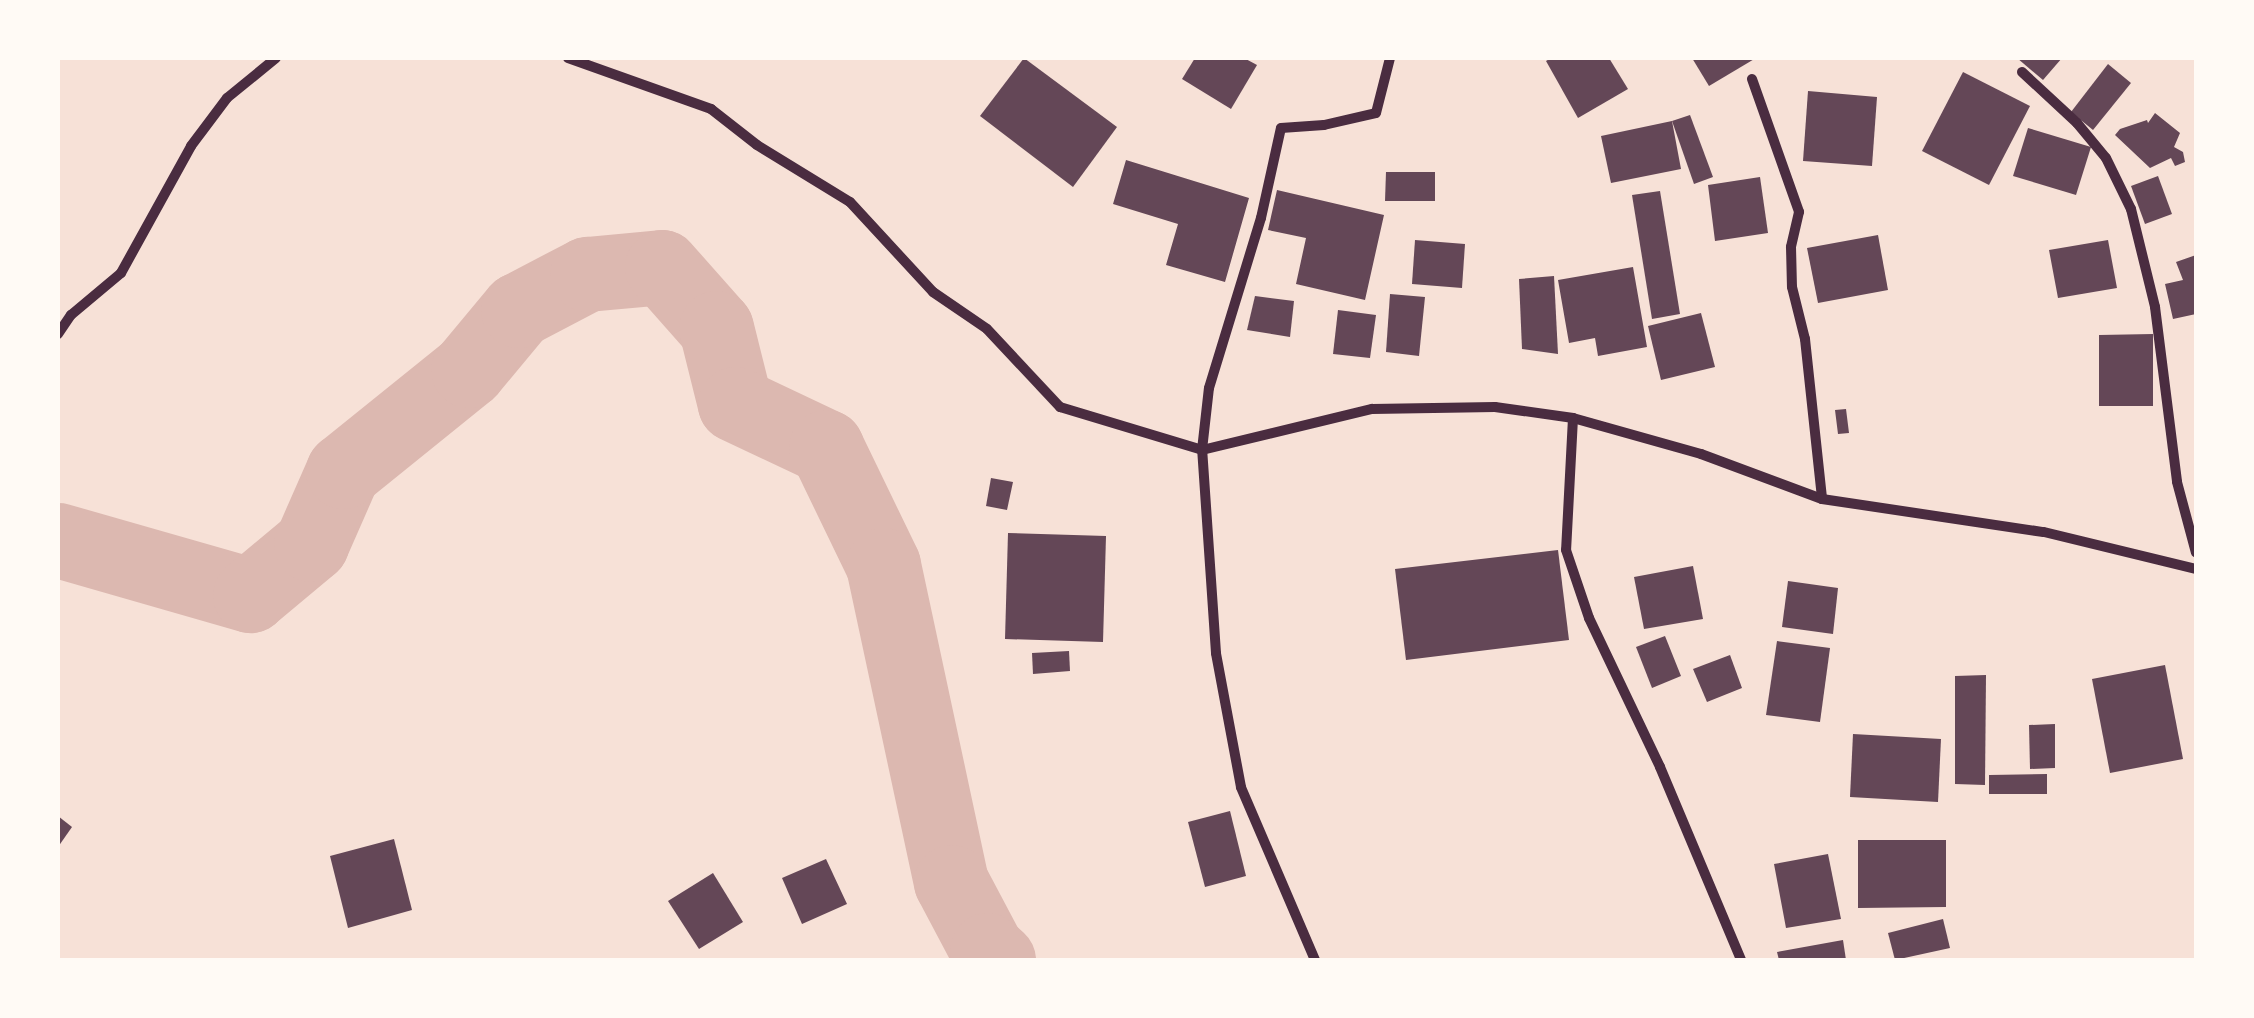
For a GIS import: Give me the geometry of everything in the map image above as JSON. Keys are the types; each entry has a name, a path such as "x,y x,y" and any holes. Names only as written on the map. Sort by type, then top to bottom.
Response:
{"street":[{"path":"58,334 72,315 122,273 190,146 227,98 276,58"},
{"path":"568,58 711,109 757,145 850,202 933,292 987,330 1060,407 1202,450 1372,408 1495,407 1574,418 1700,454 1822,499 2044,532 2196,569"},
{"path":"1315,960 1241,786 1216,653 1202,450 1209,388 1261,218 1281,128 1324,125 1376,113 1390,58"},
{"path":"2022,72 2077,123 2106,158 2131,209 2155,307 2177,482 2196,553"},
{"path":"1752,80 1800,212 1791,247 1792,286 1805,339 1822,499"},
{"path":"1574,418 1566,550 1589,618 1660,767 1740,960"}],"building":[{"path":"1024,58 1117,127 1073,187 980,116"},
{"path":"1195,58 1244,58 1257,65 1231,109 1182,79"},
{"path":"1609,58 1628,89 1578,118 1546,61"},
{"path":"1692,58 1756,58 1709,86"},
{"path":"2017,58 2062,58 2043,80"},
{"path":"2108,64 2131,83 2093,130 2071,112"},
{"path":"1963,72 2030,106 1989,185 1922,151"},
{"path":"1808,91 1877,97 1872,166 1803,161"},
{"path":"2155,113 2180,133 2174,147 2183,152 2185,162 2175,166 2171,158 2150,168 2115,135 2120,129 2147,120 2148,123"},
{"path":"1690,115 1713,177 1694,184 1672,121"},
{"path":"1672,121 1681,169 1611,183 1601,136"},
{"path":"2028,128 2091,147 2076,195 2013,176"},
{"path":"1126,160 1249,198 1225,282 1166,265 1178,224 1113,204"},
{"path":"1386,172 1435,172 1435,201 1385,201"},
{"path":"2158,176 2172,214 2145,224 2131,186"},
{"path":"1760,177 1768,233 1715,241 1708,185"},
{"path":"1277,190 1384,215 1365,300 1296,284 1306,238 1268,230"},
{"path":"1660,191 1680,314 1652,319 1632,195"},
{"path":"1878,235 1888,290 1818,303 1807,248"},
{"path":"1415,240 1465,244 1462,288 1412,284"},
{"path":"2108,240 2117,288 2058,298 2049,250"},
{"path":"2196,255 2196,314 2173,319 2165,284 2183,280 2176,262"},
{"path":"1633,267 1647,347 1598,356 1595,338 1569,343 1558,280"},
{"path":"1554,276 1558,354 1522,349 1519,279"},
{"path":"1390,294 1425,297 1419,356 1386,352"},
{"path":"1255,296 1294,301 1290,337 1247,330"},
{"path":"1338,310 1376,315 1370,358 1333,354"},
{"path":"1701,313 1715,367 1661,380 1648,326"},
{"path":"2153,334 2153,406 2099,406 2099,335"},
{"path":"1846,409 1849,433 1838,434 1835,410"},
{"path":"991,478 1013,482 1007,510 986,506"},
{"path":"1008,533 1106,536 1103,642 1005,639"},
{"path":"1558,550 1569,640 1406,660 1395,569"},
{"path":"1693,566 1703,619 1644,629 1634,577"},
{"path":"1788,581 1838,588 1833,634 1782,627"},
{"path":"1665,636 1681,676 1652,688 1636,647"},
{"path":"1777,641 1830,648 1820,722 1766,715"},
{"path":"1069,651 1070,671 1033,674 1032,653"},
{"path":"1730,655 1742,688 1707,702 1693,669"},
{"path":"2165,665 2183,759 2110,773 2092,679"},
{"path":"1986,675 1985,785 1955,784 1955,676"},
{"path":"2055,724 2055,768 2030,769 2029,725"},
{"path":"1853,734 1941,739 1938,802 1850,797"},
{"path":"2047,774 2047,794 1989,794 1989,775"},
{"path":"1230,811 1246,876 1205,887 1188,822"},
{"path":"58,816 72,827 58,847"},
{"path":"394,839 412,910 348,928 330,856"},
{"path":"1858,840 1946,840 1946,907 1858,908"},
{"path":"1828,854 1841,919 1786,928 1774,864"},
{"path":"826,859 847,904 802,924 782,878"},
{"path":"713,873 743,922 699,949 668,901"},
{"path":"1943,919 1950,948 1895,960 1888,933"},
{"path":"1843,940 1846,960 1779,960 1777,952"}],"waterway":[{"path":"58,540 250,595 311,544 343,471 468,370 518,310 587,274 662,267 716,328 735,404 826,447 883,565 951,882 987,950 998,960"}]}
